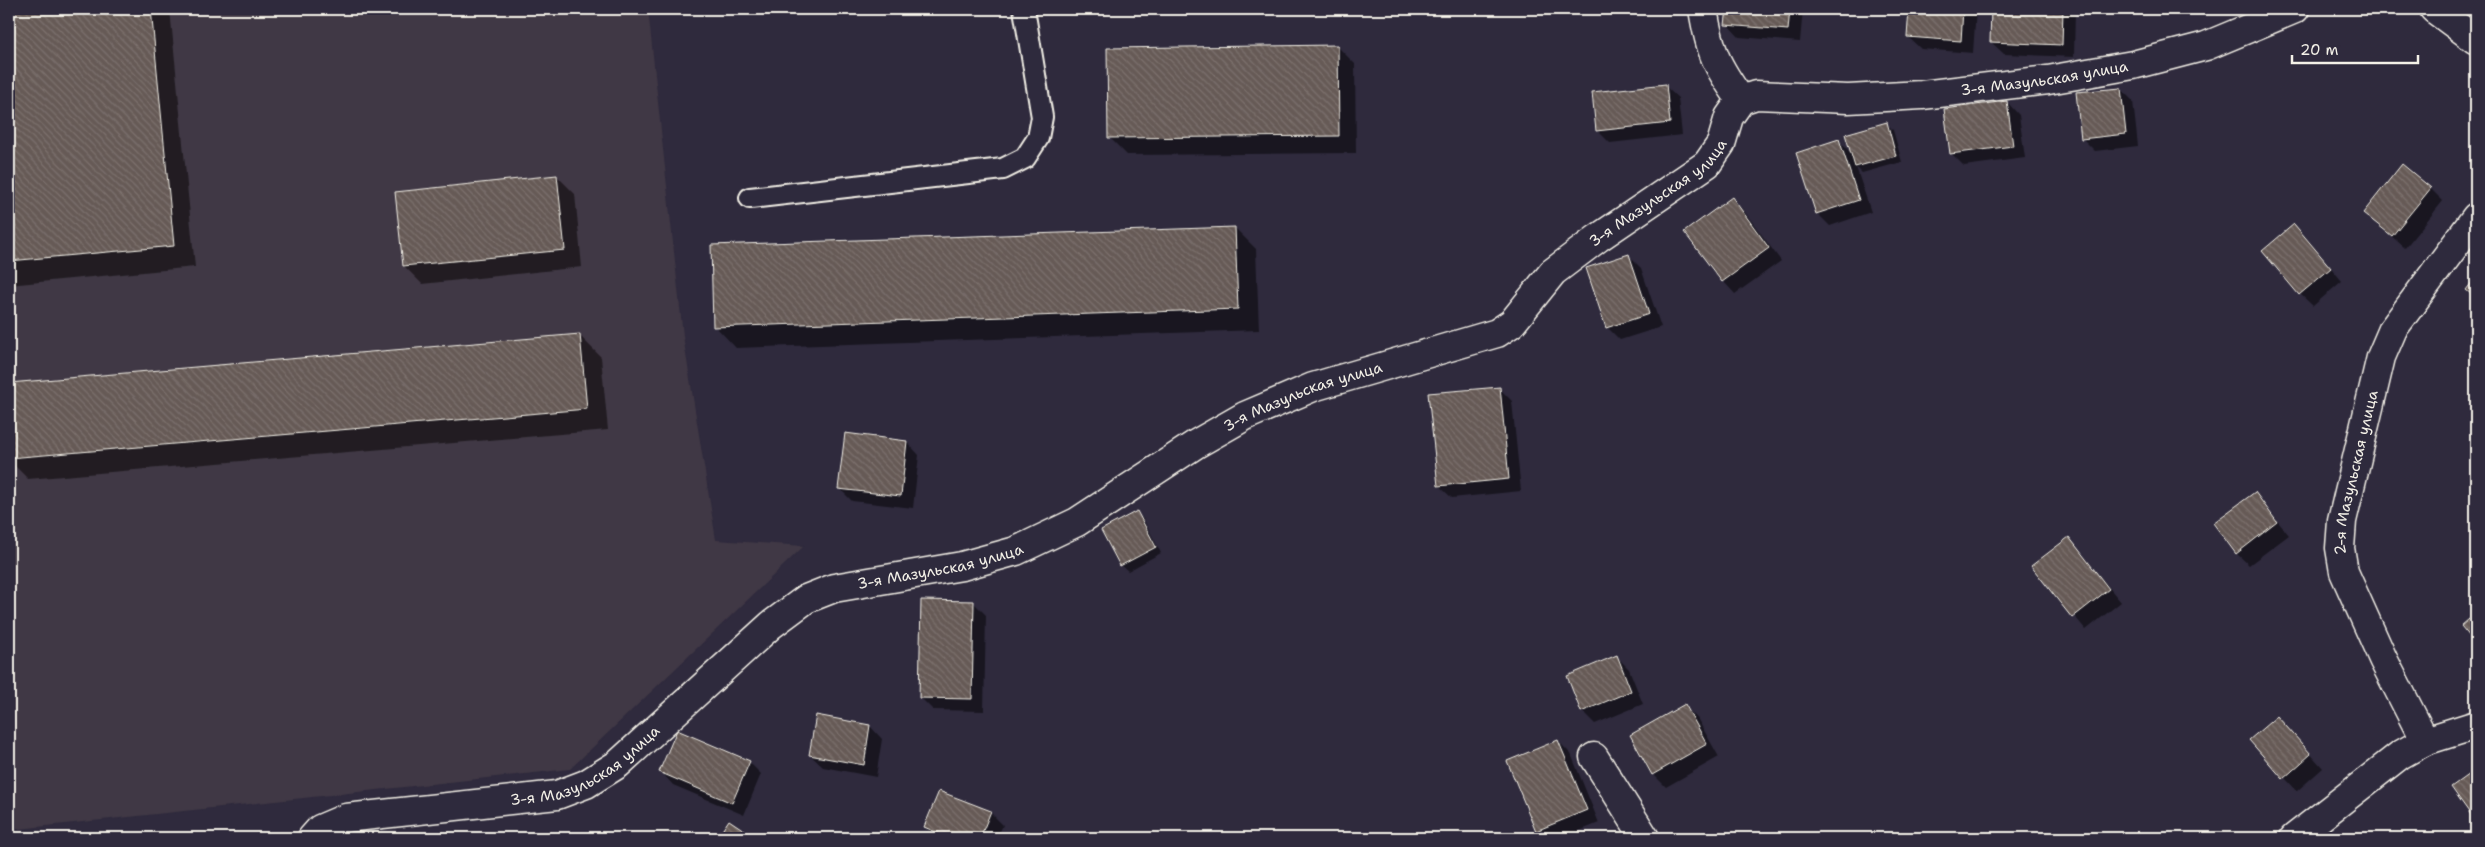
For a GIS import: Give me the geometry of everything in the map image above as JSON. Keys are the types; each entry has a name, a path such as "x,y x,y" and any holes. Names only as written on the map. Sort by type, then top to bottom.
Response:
{"street":[{"path":"1702,9 1708,42 1718,67 1741,100"},
{"name":"3-я Мазульская улица","path":"312,838 320,829 346,818 557,795 586,784 618,764 771,625 806,599 834,588 962,566 1016,551 1077,522 1196,444 1245,416 1313,386 1497,333 1512,323 1554,272 1598,238 1707,164 1721,144 1729,117 1741,100 1756,95 1848,99 1913,95 2048,80 2133,66 2206,46 2295,9"},
{"path":"2434,9 2476,40"},
{"name":"2-я Мазульская улица","path":"2425,741 2383,659 2344,572 2340,548 2342,521 2381,357 2394,330 2476,217"},
{"path":"2294,838 2400,755 2425,741 2476,725"},
{"path":"1594,757 1645,838"}],"lane":[{"path":"750,198 1003,169 1025,158 1038,138 1042,117 1024,9"}],"shaded area":[{"path":"9,9 648,9 683,336 716,540 804,546 570,769 9,830"}],"building":[{"path":"9,9 151,9 174,246 9,261"},
{"path":"1727,9 1790,9 1788,30 1725,25"},
{"path":"1909,9 1963,9 1961,41 1907,37"},
{"path":"1991,9 2063,9 2062,45 1990,42"},
{"path":"1338,45 1339,136 1108,138 1107,48"},
{"path":"1666,84 1670,123 1596,131 1592,92"},
{"path":"2121,88 2126,134 2081,139 2076,92"},
{"path":"2007,101 2013,146 1950,154 1944,109"},
{"path":"1887,122 1896,156 1855,167 1845,134"},
{"path":"1839,139 1859,200 1816,214 1796,153"},
{"path":"2402,164 2431,188 2392,236 2363,213"},
{"path":"557,175 565,250 403,266 395,192"},
{"path":"1732,197 1769,248 1722,282 1684,232"},
{"path":"2294,224 2331,268 2299,295 2262,251"},
{"path":"1235,227 1238,309 713,327 711,245"},
{"path":"1629,254 1649,314 1606,328 1586,268"},
{"path":"2476,277 2476,298 2466,290"},
{"path":"580,334 587,409 9,458 9,383"},
{"path":"1500,387 1509,479 1438,486 1428,393"},
{"path":"845,433 907,441 901,496 838,489"},
{"path":"2255,492 2277,522 2236,554 2213,523"},
{"path":"1137,511 1156,547 1120,566 1101,530"},
{"path":"2069,537 2109,589 2072,618 2031,566"},
{"path":"921,600 974,601 972,699 919,698"},
{"path":"2476,613 2476,644 2461,626"},
{"path":"1617,655 1631,691 1581,712 1567,676"},
{"path":"1685,704 1707,744 1652,775 1630,735"},
{"path":"816,715 870,725 864,765 809,755"},
{"path":"2277,716 2311,754 2283,779 2249,740"},
{"path":"677,730 750,761 732,803 659,772"},
{"path":"1558,740 1587,810 1536,831 1507,761"},
{"path":"2476,769 2476,822 2451,787"},
{"path":"939,791 991,811 980,838 950,838 924,827"},
{"path":"729,820 756,838 717,838"}]}
